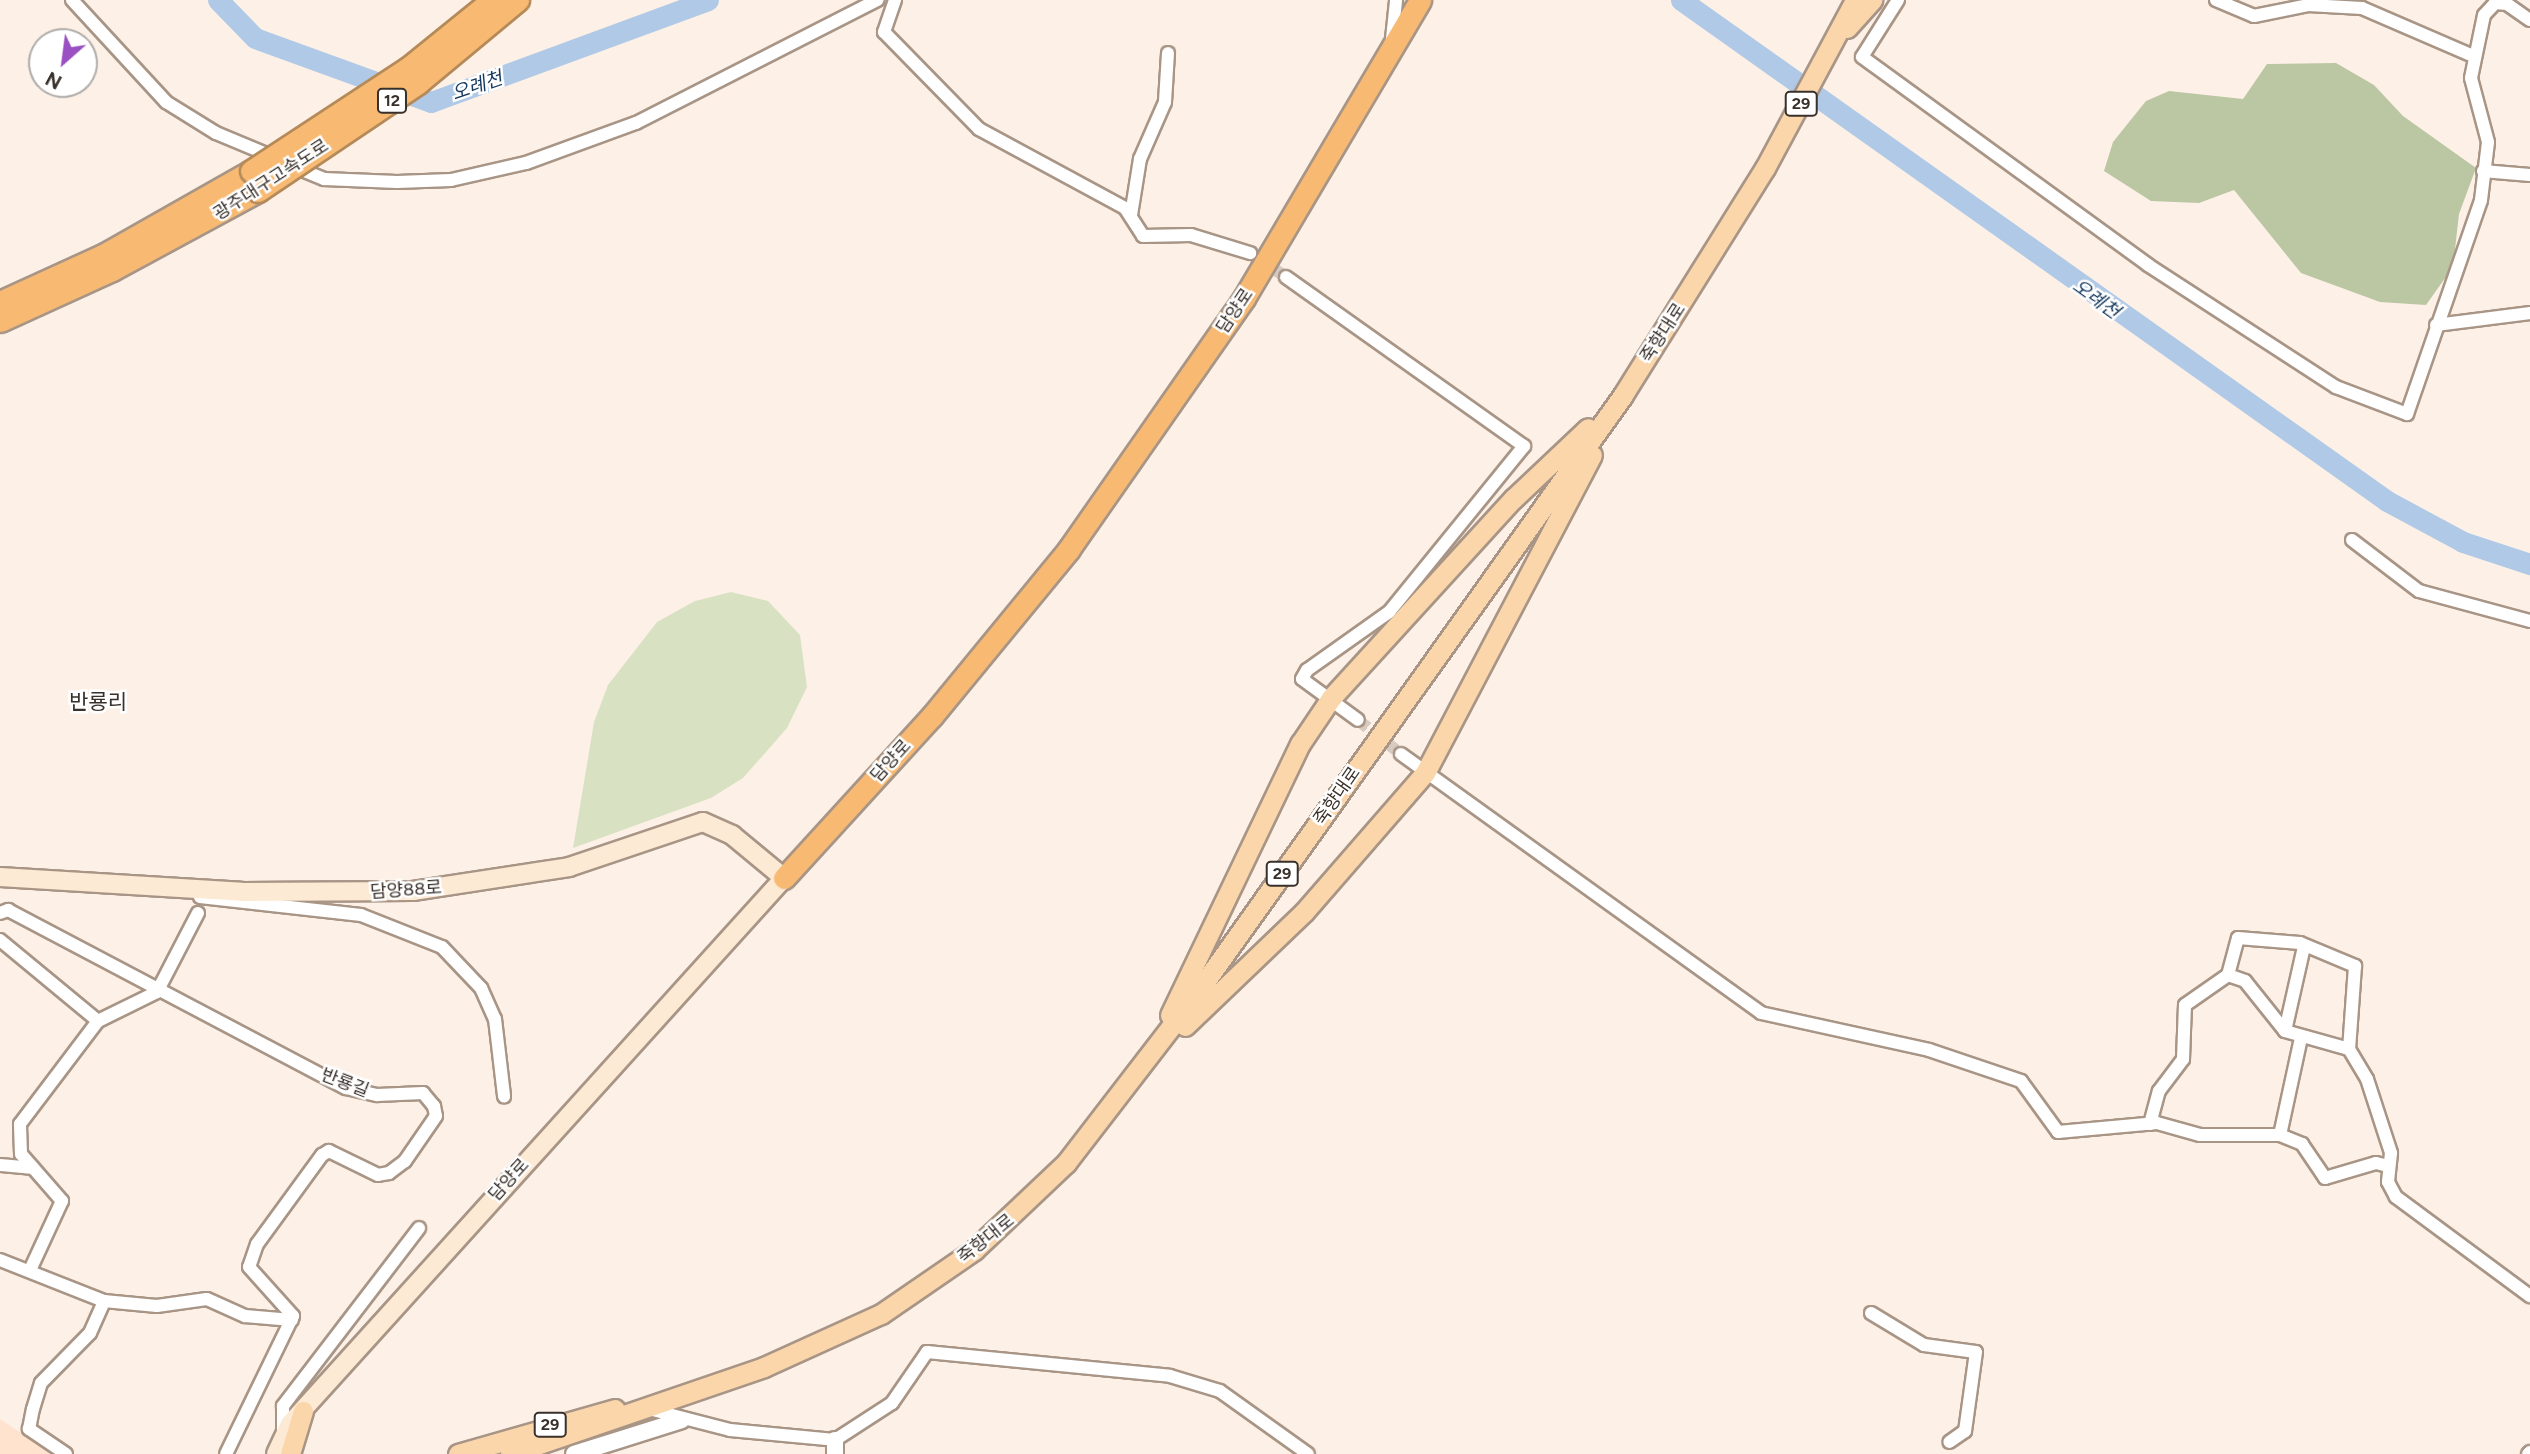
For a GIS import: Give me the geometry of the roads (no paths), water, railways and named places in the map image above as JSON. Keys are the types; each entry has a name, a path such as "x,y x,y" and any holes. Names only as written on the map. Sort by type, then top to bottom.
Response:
{"highway":[{"name":"광주대구고속도로","path":"0,302 254,181 408,68 492,0"},
{"name":"광주대구고속도로","path":"0,321 112,270 418,83 518,0"},
{"name":"담양로","path":"784,878 932,716 1069,549 1244,298 1420,0"}],"main road":[{"name":"죽향대로","path":"510,1454 831,1340 926,1284 1024,1208 1148,1060 1623,394 1765,168 1855,0"},
{"path":"1836,39 1872,0"},
{"path":"1148,1060 1300,744 1331,698 1513,499 1623,394"},
{"path":"1148,1060 1304,912 1425,773 1623,394"},
{"name":"담양88로","path":"0,877 303,894 414,891 569,867 703,822 732,835 784,878"},
{"name":"담양로","path":"303,1411 784,878"},
{"name":"죽향대로","path":"458,1454 588,1412 644,1408"},
{"path":"263,1454 282,1445 303,1411"}],"street":[{"path":"72,0 184,115 315,177 397,182 475,176 595,141 877,0"},
{"path":"895,0 884,32 979,129 1072,173 1131,215 1143,236 1191,235 1250,253"},
{"path":"1391,50 1396,0"},
{"path":"1898,0 1862,57 2148,265 2336,387 2407,414 2477,213 2488,142 2471,78 2488,8 2506,2 2530,20"},
{"path":"2216,0 2254,16 2308,5 2362,8 2474,57"},
{"path":"1131,215 1140,159 1165,102 1168,53"},
{"path":"2483,171 2530,174"},
{"path":"1286,277 1524,446 1389,612 1313,662 1303,679 1358,720"},
{"path":"2436,325 2530,313"},
{"path":"2352,540 2418,591 2530,621"},
{"path":"1401,754 1425,773 1452,785 1761,1013 1929,1049 2021,1081 2058,1132 2150,1124 2200,1135 2280,1135 2302,1144 2325,1178 2376,1163 2388,1166"},
{"path":"106,885 361,915 413,931 442,947 481,988 495,1019 504,1096"},
{"name":"반룡길","path":"0,913 9,910 157,992 346,1088 377,1096 423,1093 434,1106 436,1116 413,1150 389,1173 378,1175 329,1151 322,1155 257,1244 249,1267 292,1320"},
{"path":"31,1268 62,1201 33,1168 19,1145 20,1124 98,1021 157,992 198,912"},
{"path":"2150,1124 2159,1091 2183,1059 2185,1005 2228,975 2238,938 2304,947 2355,966 2349,1049 2367,1079 2391,1153 2388,1166 2396,1197 2530,1296"},
{"path":"0,940 98,1021"},
{"path":"2285,1031 2304,947"},
{"path":"2228,975 2245,981 2285,1031 2301,1038 2349,1049"},
{"path":"2280,1135 2301,1038"},
{"path":"0,1165 33,1168"},
{"path":"282,1445 283,1406 419,1228"},
{"path":"0,1261 31,1268 104,1301 157,1306 207,1299 245,1316 292,1320 226,1454"},
{"path":"66,1454 29,1429 33,1409 41,1383 90,1333 104,1301"},
{"path":"1871,1313 1924,1345 1976,1352 1965,1431 1949,1442"},
{"path":"644,1408 682,1420 835,1447 892,1403 927,1352 1170,1376 1220,1391 1308,1454"},
{"path":"574,1454 682,1420"}],"waterway":[{"name":"오례천","path":"218,0 255,38 431,102 708,0"},
{"name":"오례천","path":"1681,0 2387,501 2463,542 2530,564"}],"tunnel":[{"path":"1260,260 1286,277"},
{"path":"1358,720 1401,754"}],"district":[{"name":"반룡리","path":"98,702"}]}
